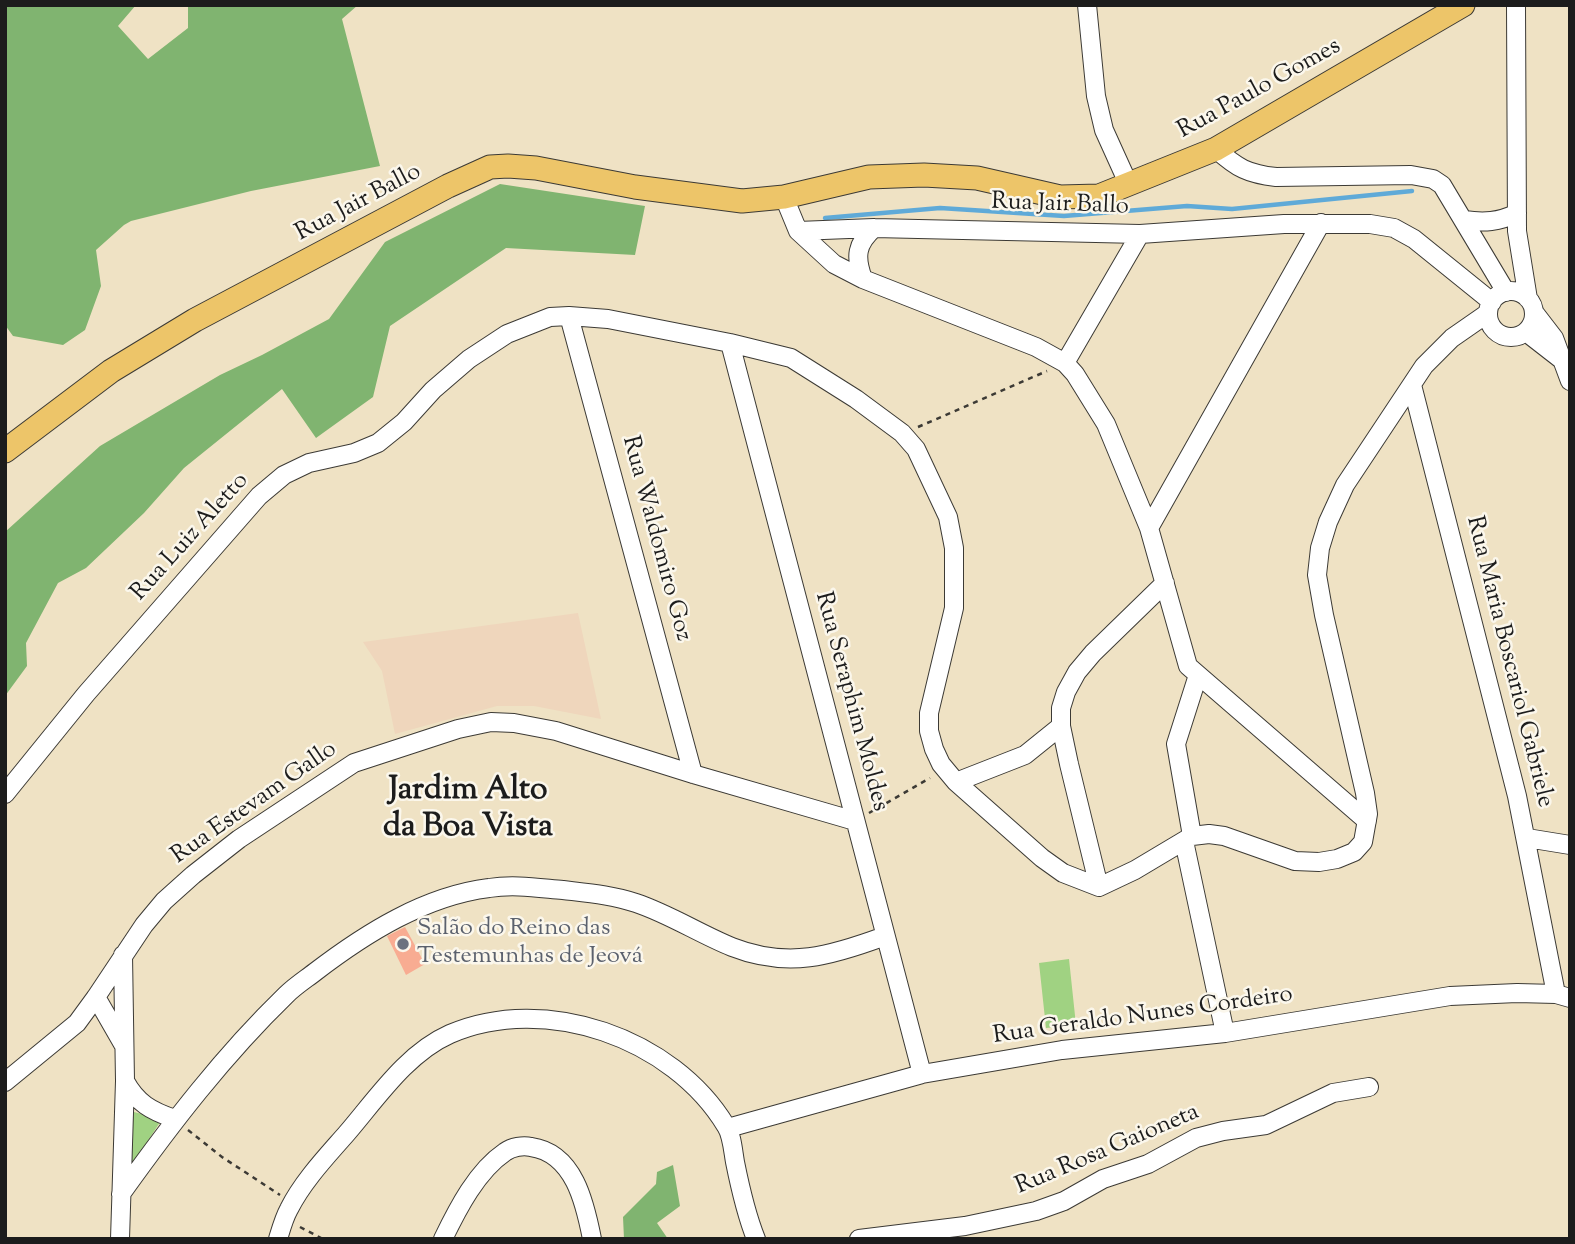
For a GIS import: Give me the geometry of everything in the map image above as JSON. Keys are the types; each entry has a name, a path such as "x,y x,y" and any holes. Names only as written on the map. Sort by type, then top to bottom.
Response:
{"main road":[{"name":"Rua Paulo Gomes","path":"784,197 869,177 924,175 977,178 1059,197 1099,195 1216,149 1463,5"},
{"name":"Rua Jair Ballo","path":"5,452 111,371 195,320 448,186 490,167 536,168 635,187 742,201 784,197"}],"street":[{"path":"1087,5 1096,96 1104,130 1128,183"},
{"path":"1516,5 1517,222 1531,305 1531,326 1526,332 1507,337 1495,331 1490,323 1499,299 1517,222"},
{"path":"1216,149 1234,166 1254,174 1276,177 1411,175 1433,179 1442,185 1464,220 1499,299"},
{"path":"784,197 797,231 834,264 863,279 1036,347 1065,363 1076,374 1106,424 1149,528 1188,666 1367,821"},
{"path":"1464,220 1482,223 1517,222"},
{"path":"1149,528 1321,223"},
{"name":"Rua Jair Ballo","path":"797,231 874,228 1140,234 1321,223 1394,228 1499,299"},
{"path":"863,279 856,262 858,252 864,236 874,228"},
{"path":"1065,363 1140,234"},
{"path":"951,776 1042,858 1063,873 1099,887 1188,839 1209,834 1224,836 1295,860 1319,862 1354,852 1363,842 1367,821 1365,793 1317,575 1320,548 1345,485 1424,366 1452,338 1499,299 1523,295 1554,338 1570,382"},
{"name":"Rua Luiz Aletto","path":"5,793 86,694 258,496 284,475 309,463 354,453 378,443 404,422 433,390 469,359 507,334 550,317 569,316 608,319 791,358 856,399 902,433 916,449 948,517 954,548 954,608 929,713 929,731 934,749 951,776"},
{"name":"Rua Waldomiro Goz","path":"569,316 693,774"},
{"path":"1452,338 1495,331"},
{"path":"1526,332 1562,360"},
{"name":"Rua Seraphim Moldes","path":"730,343 922,1074"},
{"name":"Rua Maria Boscariol Gabriele","path":"1412,385 1527,838 1563,996"},
{"path":"1099,887 1061,726 1061,708 1077,672 1165,583"},
{"path":"1198,675 1176,744 1188,839 1225,1033"},
{"name":"Rua Estevam Gallo","path":"5,1082 77,1023 144,925 164,901 240,839 354,763 458,729 491,722 514,723 556,731 855,821"},
{"path":"951,776 1025,755 1061,726"},
{"path":"1527,838 1570,845"},
{"path":"121,1194 174,1119 287,993 328,962 390,923 439,901 492,887 526,887 599,894 637,904 732,947 764,957 819,957 886,936"},
{"path":"120,1239 125,1081 124,955"},
{"name":"Rua Geraldo Nunes Cordeiro","path":"728,1128 922,1074 1062,1050 1225,1033 1450,996 1517,993 1563,996"},
{"path":"96,998 123,1044"},
{"path":"278,1239 288,1211 328,1155 397,1074 425,1048 450,1034 478,1025 522,1019 565,1021 609,1034 643,1048 691,1083 728,1128 739,1181 756,1239"},
{"path":"125,1081 134,1096 148,1109 174,1119"},
{"name":"Rua Rosa Gaioneta","path":"859,1239 965,1226 1036,1212 1103,1179 1148,1164 1196,1138 1223,1130 1266,1125 1333,1093 1369,1087"},
{"path":"443,1239 471,1189 491,1163 508,1150 525,1146 550,1153 574,1179 585,1204 592,1239"}],"path":[{"path":"902,433 1065,363"},
{"path":"855,821 951,776"},
{"path":"174,1119 323,1239"}],"shaded area":[{"path":"578,613 601,719 534,706 497,706 395,734 382,671 363,642"}],"green space":[{"path":"5,5 136,5 118,26 148,59 188,28 188,5 358,5 342,19 380,166 251,191 131,221 96,250 101,286 85,330 63,345 13,336 5,325"},
{"path":"500,184 645,206 635,255 506,248 390,326 373,397 316,438 282,389 184,468 144,513 86,568 58,583 26,643 27,666 5,696 5,532 100,446 220,375 329,319 385,242"},
{"path":"1069,959 1076,1025 1046,1028 1039,963"},
{"path":"134,1112 162,1119 126,1175 128,1144"},
{"path":"673,1165 680,1206 657,1223 668,1239 624,1239 623,1217 656,1184 657,1172"}],"building":[{"name":"Salão do Reino das Testemunhas de Jeová","path":"405,927 425,964 406,975 387,936"}],"waterway":[{"path":"825,218 940,208 1064,216 1187,206 1232,209 1412,191"}],"place":[{"name":"Salão do Reino das Testemunhas de Jeová","path":"403,944"}],"district":[{"name":"Jardim Alto da Boa Vista","path":"468,812"}]}
